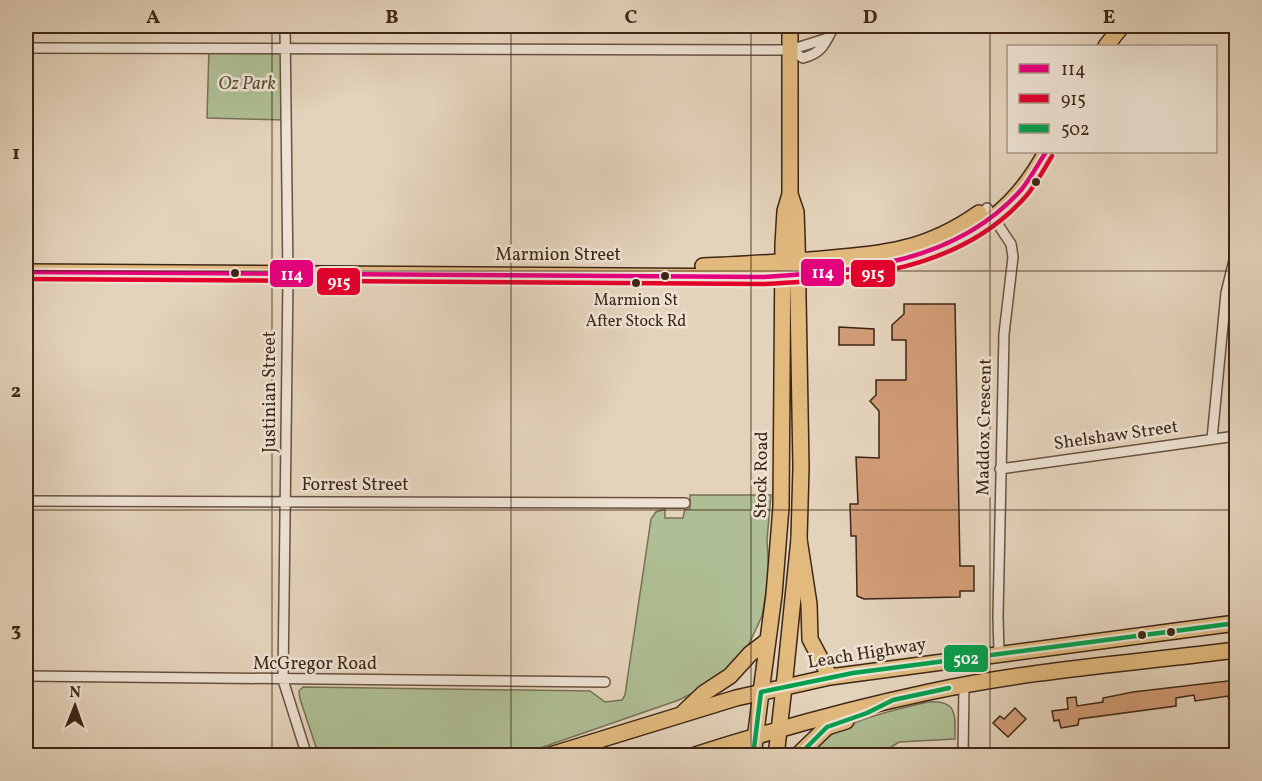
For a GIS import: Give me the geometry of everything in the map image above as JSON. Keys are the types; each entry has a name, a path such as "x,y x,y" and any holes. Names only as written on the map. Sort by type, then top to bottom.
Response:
{"main road":[{"name":"Stock Road","path":"753,756 781,507 790,268 796,212 790,194 790,26"},
{"path":"1095,45 1110,26"},
{"path":"1107,45 1122,26"},
{"name":"Marmion Street","path":"990,212 1034,153"},
{"name":"Marmion Street","path":"26,272 790,268 915,247 990,212 1027,181 1045,153"},
{"name":"Marmion Street","path":"26,263 288,269"},
{"name":"Stock Road","path":"776,756 799,539 801,443 790,268"},
{"path":"799,539 809,604 810,639 830,677"},
{"name":"Leach Highway","path":"547,756 683,713 761,692 830,677 1236,622"},
{"path":"683,713 704,693 730,676 750,654 767,641"},
{"path":"692,756 779,729 893,700 964,685 1236,650"},
{"path":"797,756 827,727 867,714 893,700"}],"street":[{"name":"Justinian Street","path":"285,26 288,120 288,269 283,680 307,756"},
{"path":"26,48 790,50 828,38 834,26"},
{"name":"Maddox Crescent","path":"990,212 1011,244 1013,257 1004,334 1000,469 999,654"},
{"path":"1212,439 1227,293 1236,252"},
{"name":"Shelshaw Street","path":"1000,469 1236,436"},
{"name":"Forrest Street","path":"26,501 685,503"},
{"name":"McGregor Road","path":"26,676 605,681"},
{"path":"963,756 964,685"}],"green space":[{"name":"Oz Park","path":"209,48 284,49 288,120 207,118"},
{"path":"690,495 771,495 767,540 769,574 762,616 749,644 734,666 718,680 679,700 520,755 319,756 300,699 299,691 303,687 590,691 605,702 622,700 625,695 651,519 656,512 665,509 665,518 683,518 685,509 690,509"},
{"path":"928,702 938,702 950,707 955,717 955,739 899,742 879,755 804,756 831,735 862,720"}],"building":[{"path":"904,304 955,304 960,566 974,566 974,591 960,591 960,597 864,599 857,596 856,536 851,536 850,504 858,504 856,457 879,458 879,411 870,401 876,395 876,380 906,380 906,340 892,340 892,325 904,314"},
{"path":"839,327 874,329 874,345 839,345"},
{"path":"1236,680 1236,714 1231,714 1228,696 1195,701 1194,695 1176,698 1176,706 1079,719 1078,725 1061,728 1059,720 1054,721 1052,711 1068,709 1067,698 1076,697 1077,706 1103,702 1103,698 1133,692"},
{"path":"1015,708 1026,719 1008,737 993,723 1000,716 1004,719"}],"transit line":[{"name":"114","path":"26,272 764,277 834,271 902,259 966,234 995,215 1021,190 1045,153"},
{"name":"915","path":"26,279 764,284 835,279 906,266 940,255 971,240 1001,220 1027,195 1052,156"},
{"name":"502","path":"753,756 761,692 853,673 1236,623"},
{"name":"502","path":"798,756 827,727 867,713 893,700 949,688"}],"place":[{"name":"Marmion St After Stock Rd","path":"636,283"}]}
